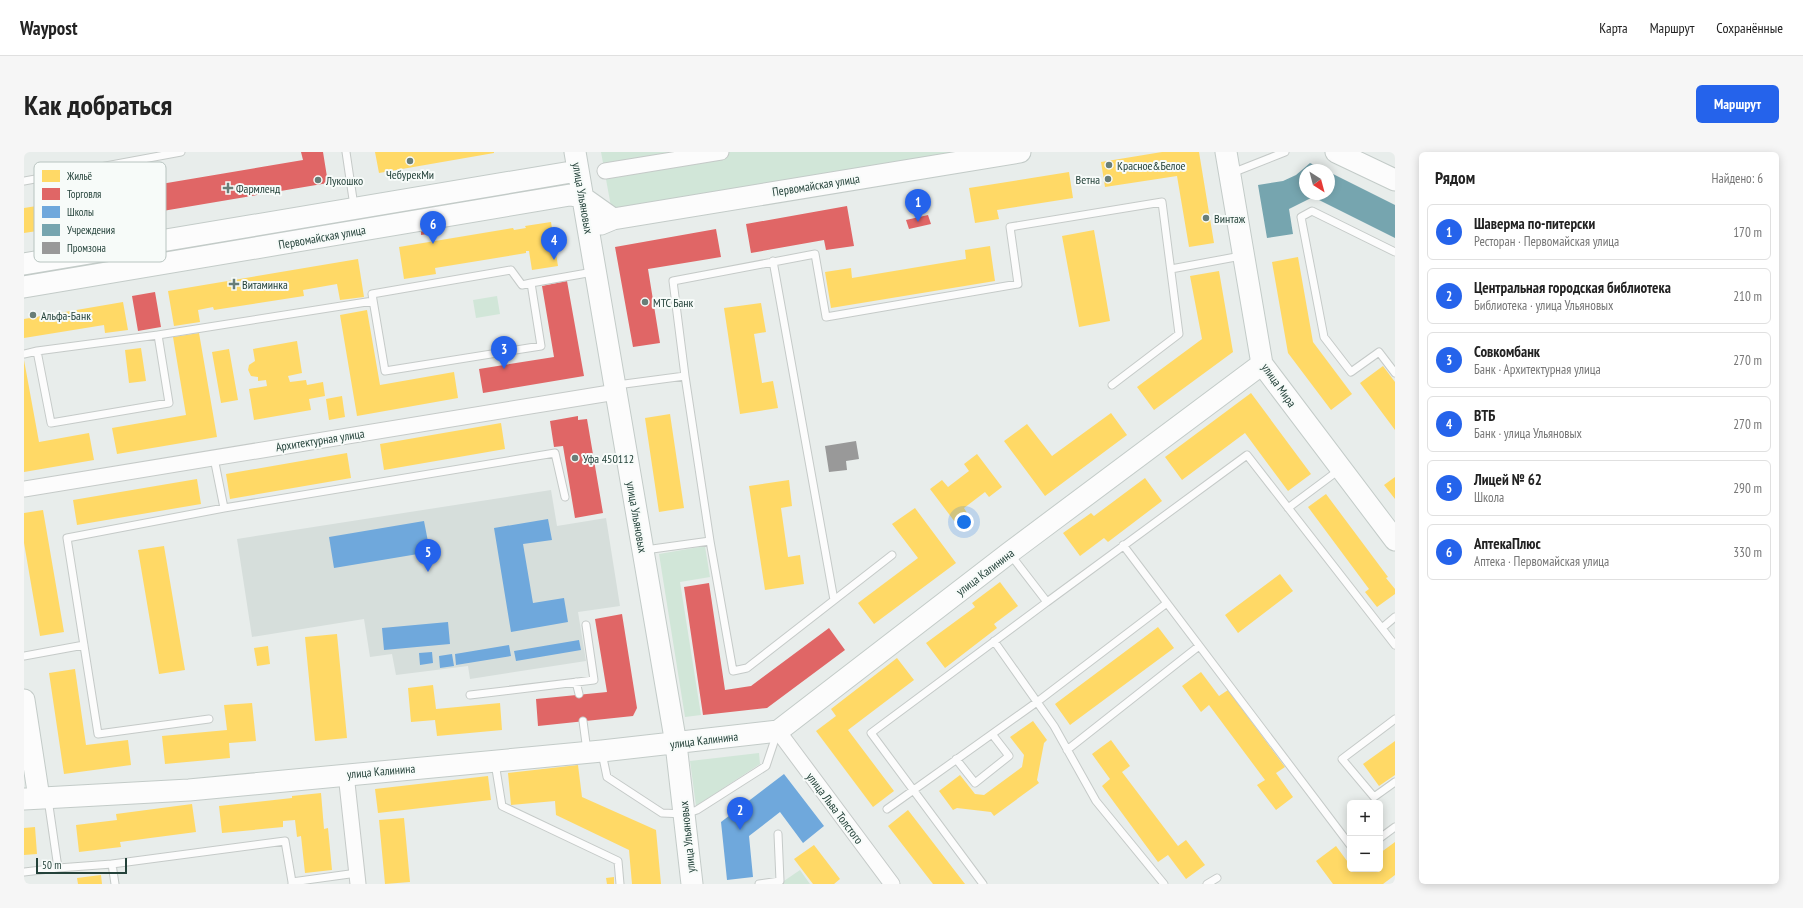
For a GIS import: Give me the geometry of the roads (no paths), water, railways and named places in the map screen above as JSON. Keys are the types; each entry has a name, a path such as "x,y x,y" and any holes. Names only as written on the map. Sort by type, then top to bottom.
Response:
{"main road":[{"name":"Первомайская улица","path":"590,239 599,226 605,221 613,219 1020,152"},
{"name":"улица Мира","path":"1226,152 1262,364 1395,540"},
{"path":"1336,152 1395,180"},
{"name":"Первомайская улица","path":"166,240 355,209 578,158"},
{"name":"улица Ульяновых","path":"578,158 582,197 676,744 692,884"},
{"name":"Первомайская улица","path":"24,287 570,195 582,197"},
{"path":"582,197 613,219"},
{"name":"Первомайская улица","path":"24,264 36,262"},
{"name":"улица Калинина","path":"37,798 189,790 676,744 778,731 1009,553 1262,364"},
{"path":"24,700 37,798"}],"street":[{"path":"604,171 721,152"},
{"name":"Архитектурная улица","path":"24,489 615,389"},
{"name":"улица Льва Толстого","path":"778,731 892,884"},
{"path":"346,774 358,878"}],"lane":[{"path":"127,162 181,152"},
{"path":"346,152 355,209"},
{"path":"1230,174 1285,152"},
{"path":"24,181 34,179"},
{"path":"892,554 747,668 733,671 710,541 685,376 673,281 815,254 826,317 1018,284 1010,227 1162,202 1179,334 1112,385"},
{"path":"1395,252 1312,211 1301,217 1324,338 1351,372 1379,352 1395,373"},
{"path":"1170,269 1244,255"},
{"path":"773,261 834,600"},
{"path":"531,283 541,346 385,371 372,294 511,270 522,285 531,283 595,272"},
{"path":"24,354 158,335 374,301"},
{"path":"37,351 51,423 169,404 158,335"},
{"path":"615,389 685,376"},
{"path":"209,719 98,734 67,538 224,508 555,453 564,496"},
{"path":"983,884 871,733 1123,545 1247,455 1395,645"},
{"path":"214,458 224,508"},
{"path":"1288,508 1341,468"},
{"path":"643,551 710,541"},
{"path":"1123,545 1347,841"},
{"path":"1009,553 1047,602"},
{"path":"887,809 1037,702 1167,603"},
{"path":"1382,628 1395,618"},
{"path":"470,695 594,680 586,625"},
{"path":"994,641 1054,726 1096,801 1164,884"},
{"path":"24,656 84,645"},
{"path":"1067,750 1199,646"},
{"path":"576,682 579,694"},
{"path":"1395,719 1342,759 1374,797 1395,782"},
{"path":"583,721 607,777 662,813 685,814 697,810 766,766 778,731"},
{"path":"956,759 975,783 1009,756 992,734"},
{"path":"495,761 502,806 618,861 620,884"},
{"path":"37,798 49,815 58,868"},
{"path":"1383,836 1395,827"},
{"path":"759,884 780,882 778,834"},
{"path":"24,872 112,864 285,841 292,883 358,878"},
{"path":"112,864 115,884"},
{"path":"1208,884 1217,878"}],"place":[{"name":"ЧебурекМи","path":"410,161"},
{"name":"Красное&Белое","path":"1109,165"},
{"name":"Ветна","path":"1108,179"},
{"name":"Лукошко","path":"318,180"},
{"name":"Фармленд","path":"228,188"},
{"name":"Винтаж","path":"1206,218"},
{"name":"Шаверма по-питерски","path":"918,222"},
{"name":"АптекаПлюс","path":"433,244"},
{"name":"ВТБ","path":"554,260"},
{"name":"Витаминка","path":"234,284"},
{"name":"МТС Банк","path":"645,302"},
{"name":"Альфа-Банк","path":"33,315"},
{"name":"Совкомбанк","path":"504,369"},
{"name":"Уфа 450112","path":"575,458"},
{"name":"Лицей № 62","path":"428,572"},
{"name":"Центральная городская библиотека","path":"740,830"}]}
